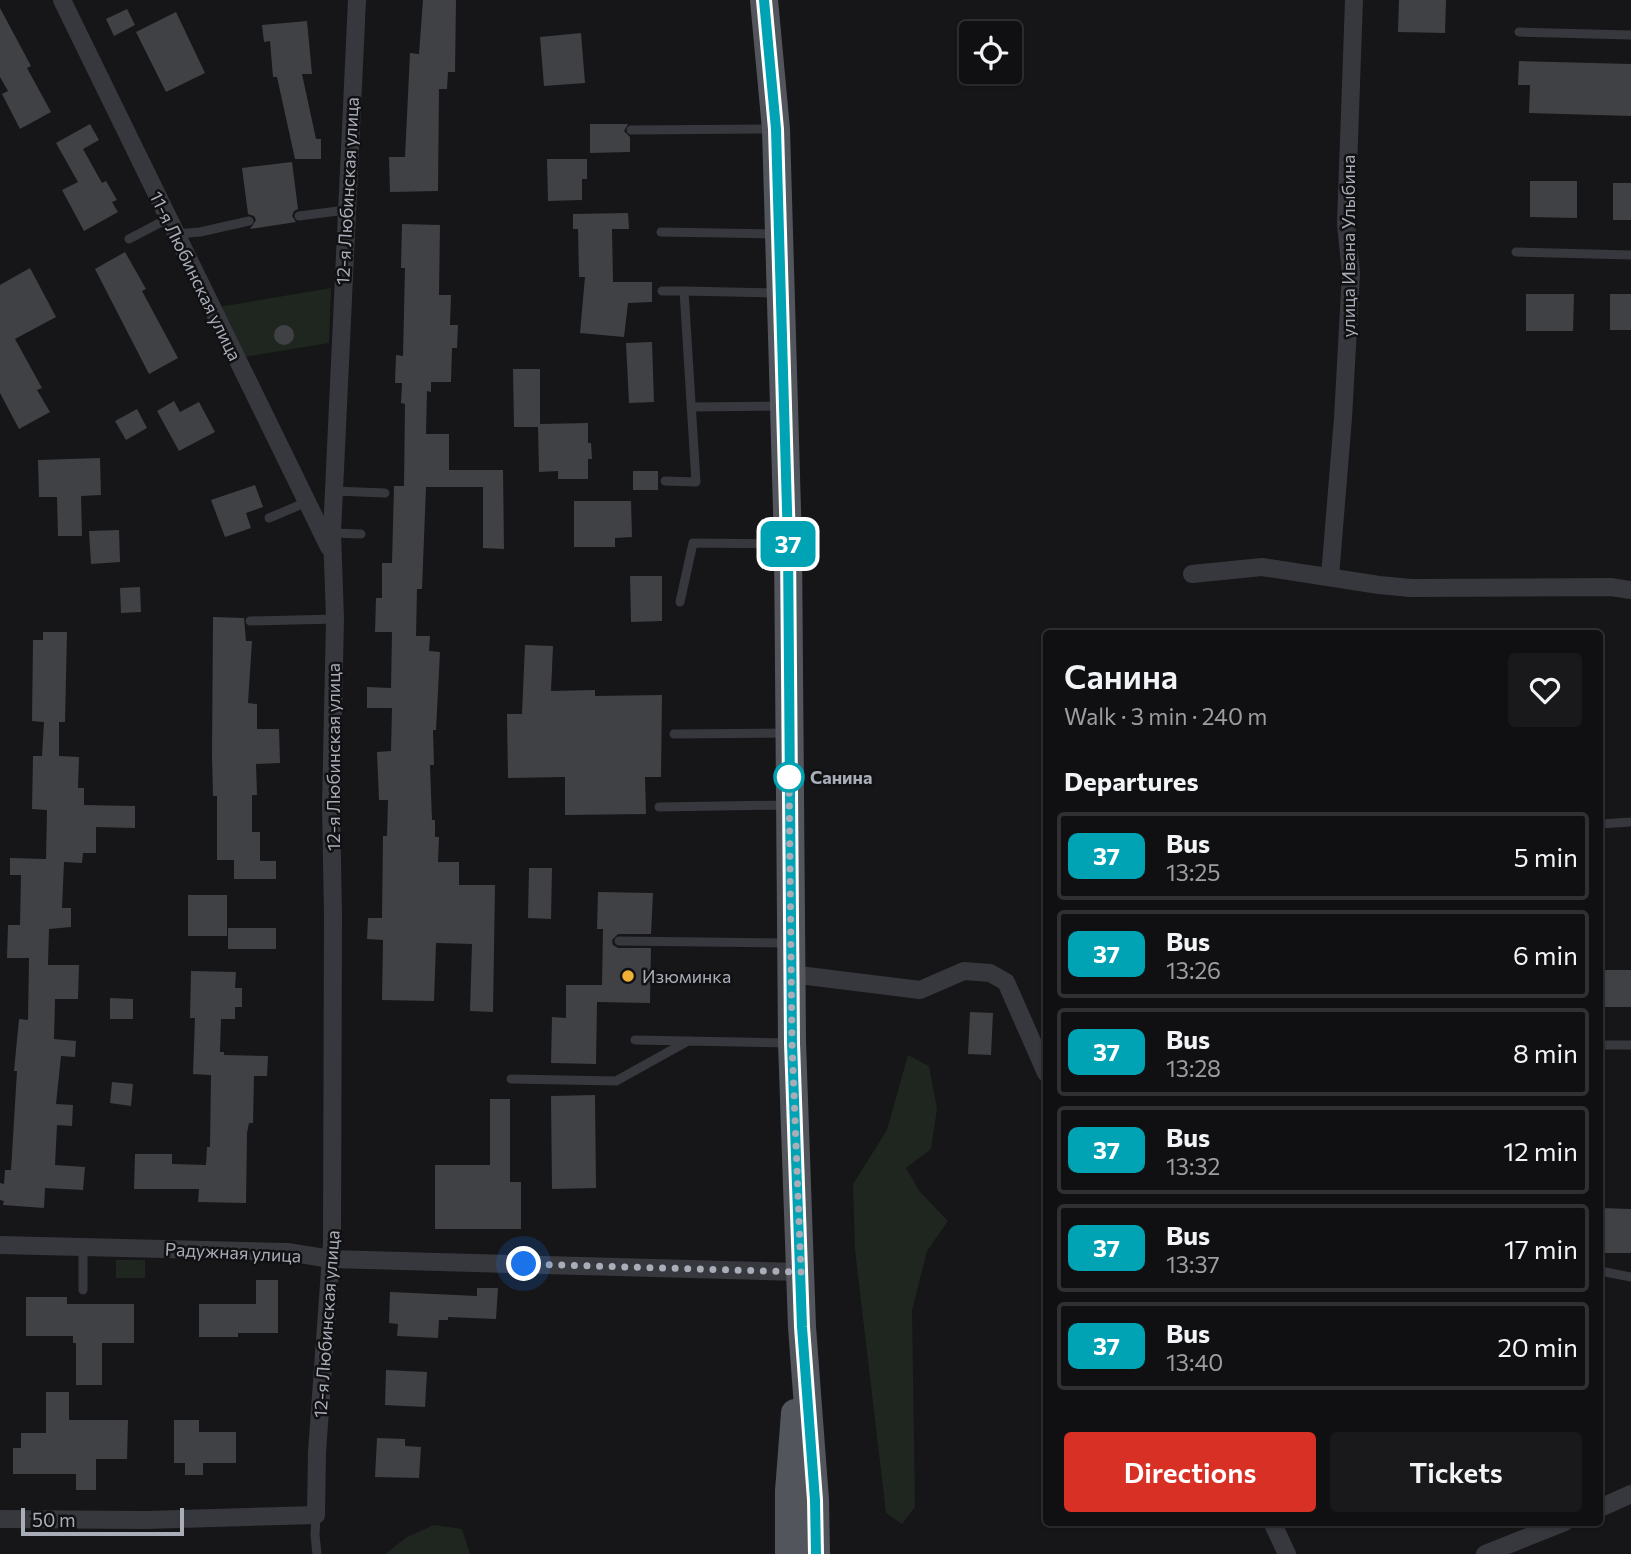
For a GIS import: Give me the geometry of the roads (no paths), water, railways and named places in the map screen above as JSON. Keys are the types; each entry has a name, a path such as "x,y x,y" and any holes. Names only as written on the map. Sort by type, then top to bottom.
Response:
{"main road":[{"path":"764,0 776,129 788,544 792,1043 802,1327 815,1500 816,1554"},
{"path":"789,1554 789,1491 802,1327"}],"street":[{"name":"11-я Любинская улица","path":"62,0 307,502 331,542"},
{"name":"12-я Любинская улица","path":"316,1515 317,1452 332,1242 331,805 335,619 331,542 357,0"},
{"name":"улица Ивана Улыбина","path":"1329,576 1343,418 1351,273 1346,224 1354,0"},
{"path":"1192,575 1262,567 1411,588 1611,587 1631,590"},
{"path":"791,974 920,990 964,971 990,973 1006,982 1043,1066"},
{"name":"Радужная улица","path":"0,1245 287,1252 331,1259 801,1272"},
{"path":"1603,1507 1631,1494"},
{"path":"0,1519 146,1520 316,1515"},
{"path":"1274,1526 1287,1554"},
{"path":"1485,1554 1555,1526"}],"lane":[{"path":"1519,32 1631,35"},
{"path":"631,130 776,129"},
{"path":"299,216 346,210"},
{"path":"129,239 173,226 200,232 249,222"},
{"path":"661,232 779,234"},
{"path":"1516,251 1631,255"},
{"path":"662,291 781,293"},
{"path":"665,481 696,482 684,291"},
{"path":"691,407 785,406"},
{"path":"334,491 385,493"},
{"path":"269,518 307,502"},
{"path":"331,542 361,534"},
{"path":"680,602 693,543 788,544"},
{"path":"250,621 335,619"},
{"path":"674,734 789,733"},
{"path":"659,807 789,805"},
{"path":"1603,824 1631,822"},
{"path":"619,941 790,943"},
{"path":"635,1040 792,1043"},
{"path":"511,1079 616,1081 688,1041"},
{"path":"1603,1045 1631,1045"},
{"path":"83,1247 83,1290"},
{"path":"1603,1272 1631,1278"},
{"path":"316,1515 317,1554"}],"place":[{"name":"Санина","path":"789,777"},
{"name":"Изюминка","path":"628,976"}]}
